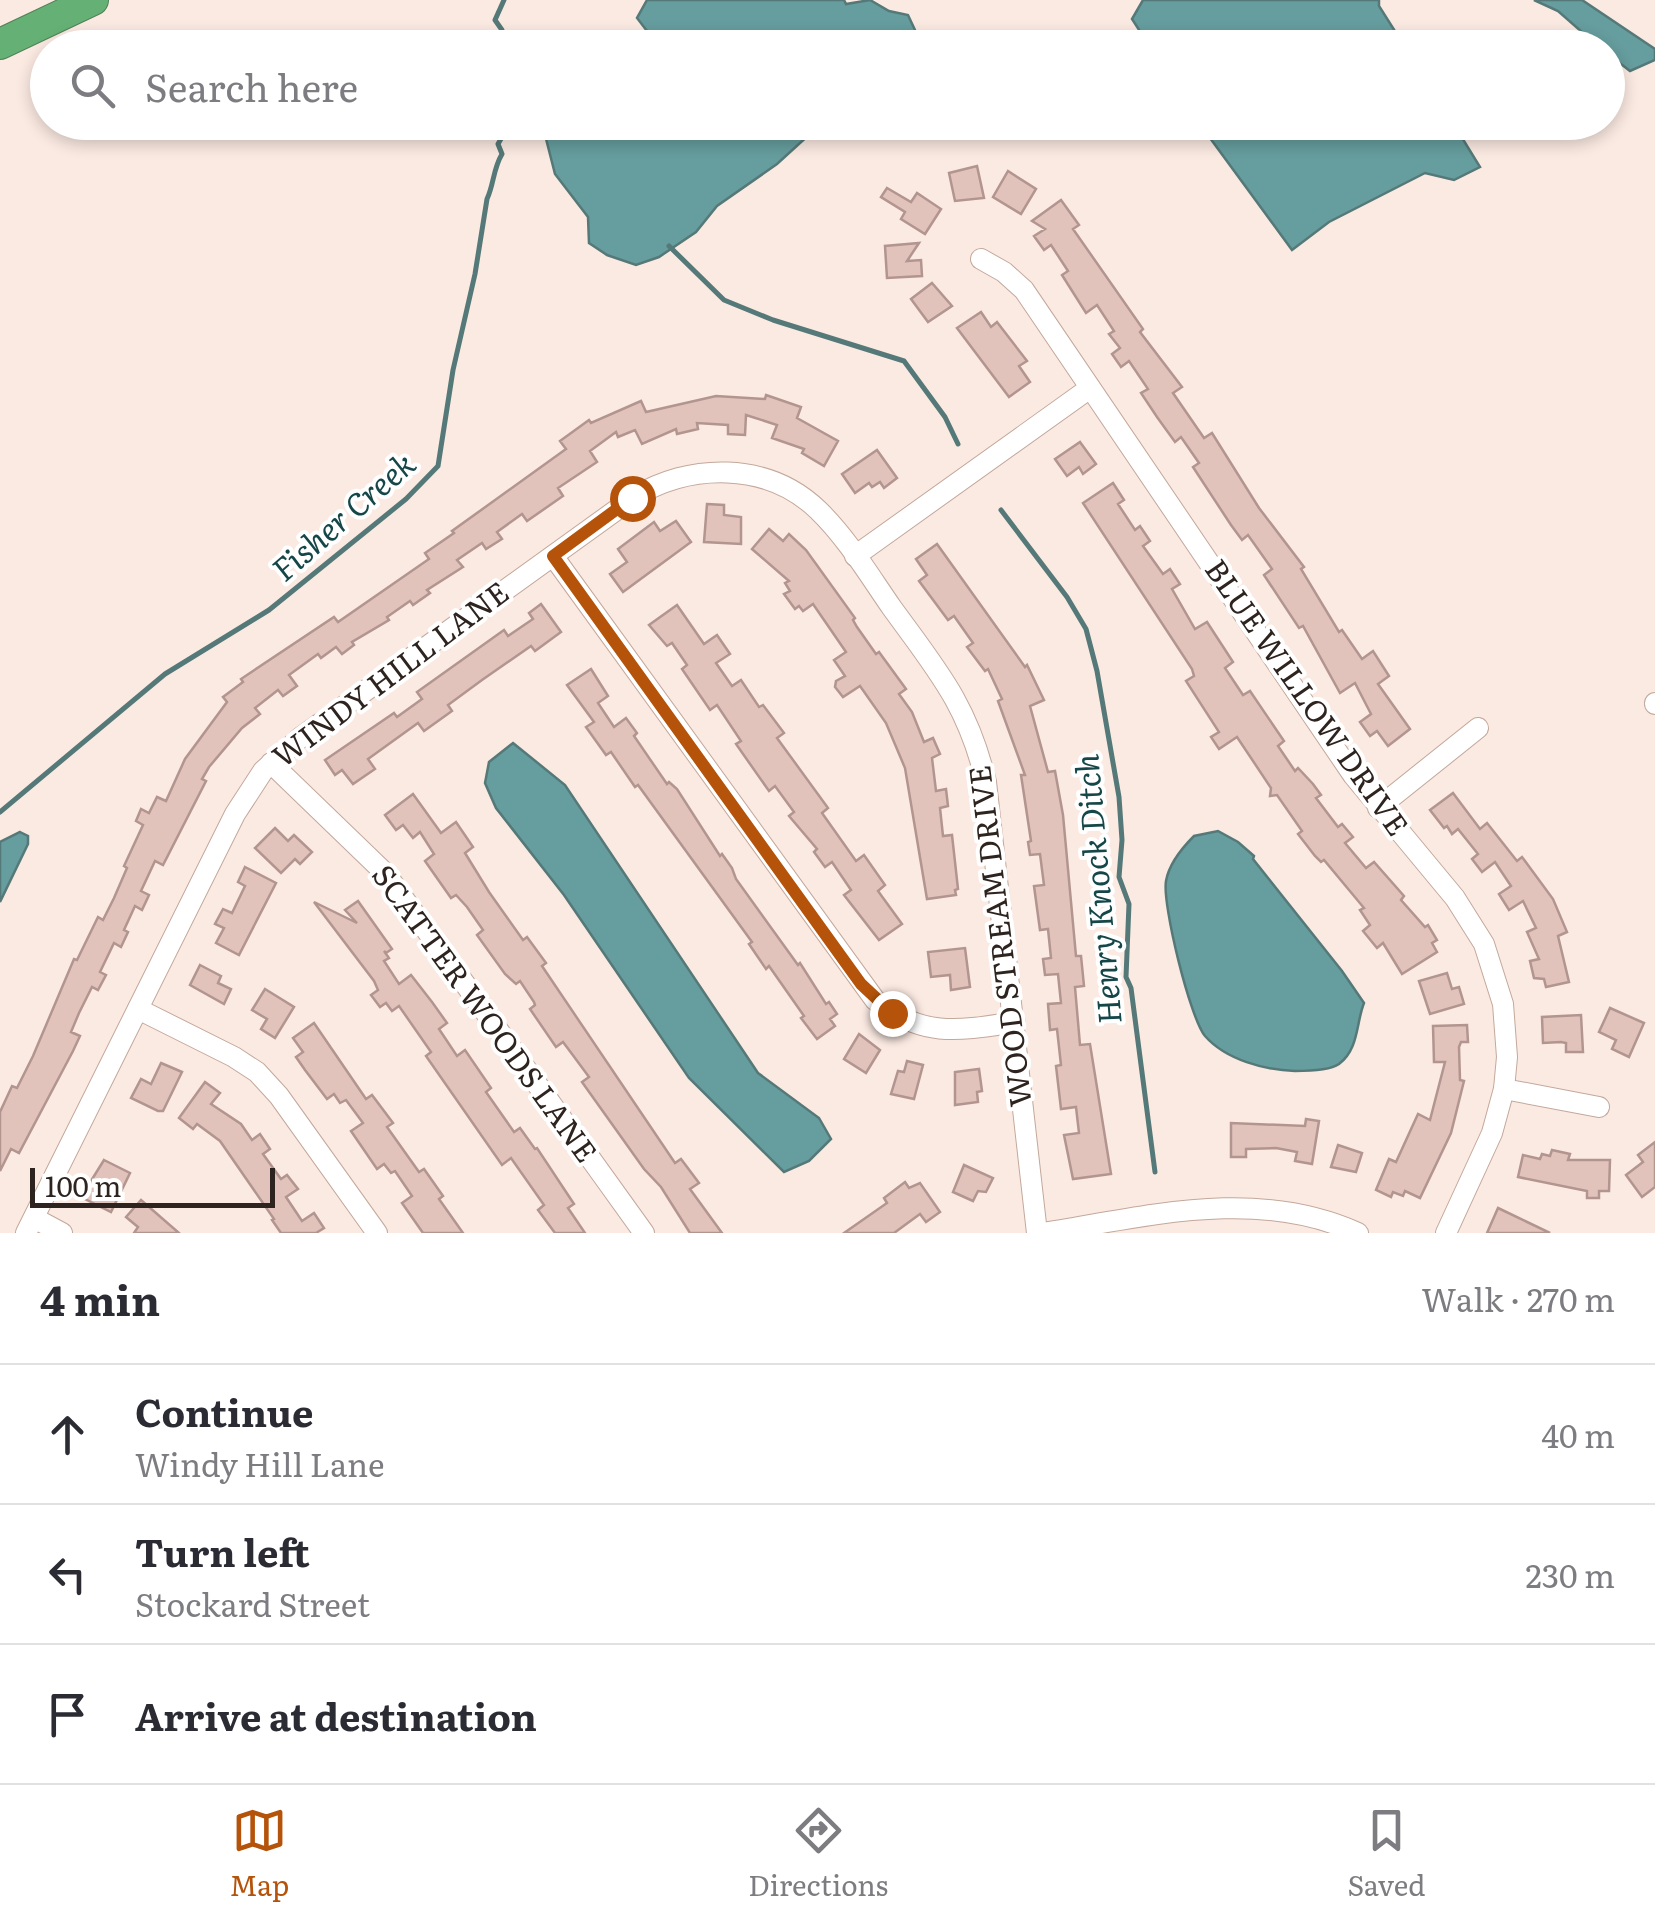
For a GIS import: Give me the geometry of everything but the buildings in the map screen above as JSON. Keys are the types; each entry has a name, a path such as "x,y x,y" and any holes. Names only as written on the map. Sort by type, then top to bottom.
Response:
{"highway":[{"path":"0,44 89,2"}],"street":[{"name":"BLUE WILLOW DRIVE","path":"981,259 1024,290 1378,808 1455,898 1484,944 1503,1004 1507,1057 1504,1089 1492,1133 1446,1233"},
{"path":"855,556 1090,388"},
{"name":"WINDY HILL LANE","path":"30,1226 244,796 271,763 300,738 650,488 684,476 724,472 760,477 793,492 820,512 855,556"},
{"path":"553,556 875,1000 903,1020 940,1030 969,1030 1015,1022"},
{"name":"WOOD STREAM DRIVE","path":"855,556 955,695 974,734 986,782 1040,1233"},
{"path":"1378,808 1478,728"},
{"name":"SCATTER WOODS LANE","path":"271,763 386,874 644,1233"},
{"path":"138,1010 234,1057 256,1072 279,1096 378,1233"},
{"path":"1504,1089 1599,1107"},
{"path":"1040,1233 1197,1208 1293,1211 1321,1217 1358,1233"},
{"path":"30,1226 62,1233"}],"water":[{"path":"647,0 844,0 846,4 870,0 889,11 908,15 915,30 646,30 637,18"},
{"path":"1143,0 1379,0 1394,30 1139,30 1132,19"},
{"path":"1534,0 1582,0 1655,49 1655,60 1630,71 1625,67 1625,30 1580,30 1558,11"},
{"path":"546,140 803,140 777,164 717,206 696,232 659,257 636,265 607,255 589,243 588,217 555,174"},
{"path":"1211,140 1463,140 1480,167 1454,180 1425,173 1329,222 1292,250"},
{"path":"513,743 565,785 758,1073 819,1118 831,1139 809,1161 784,1172 689,1078 564,895 496,808 485,783 489,762"},
{"path":"1218,831 1254,856 1364,1003 1350,1051 1339,1064 1295,1071 1259,1066 1224,1051 1205,1036 1199,1025 1173,935 1166,881 1170,868 1194,836"},
{"path":"20,832 28,836 28,844 0,902 0,842"}],"waterway":[{"name":"Fisher Creek","path":"502,30 495,20 504,0"},
{"name":"Fisher Creek","path":"0,812 165,674 269,610 406,499 438,466 487,199 502,154 500,140"},
{"name":"Henry Knock Ditch","path":"669,246 724,300 773,320 904,361 945,417 958,444"},
{"name":"Henry Knock Ditch","path":"1001,510 1067,597 1086,629 1097,671 1119,797 1119,877 1129,904 1126,977 1131,988 1155,1172"}],"route":[{"path":"632,498 553,556 861,984 892,1013"}]}
